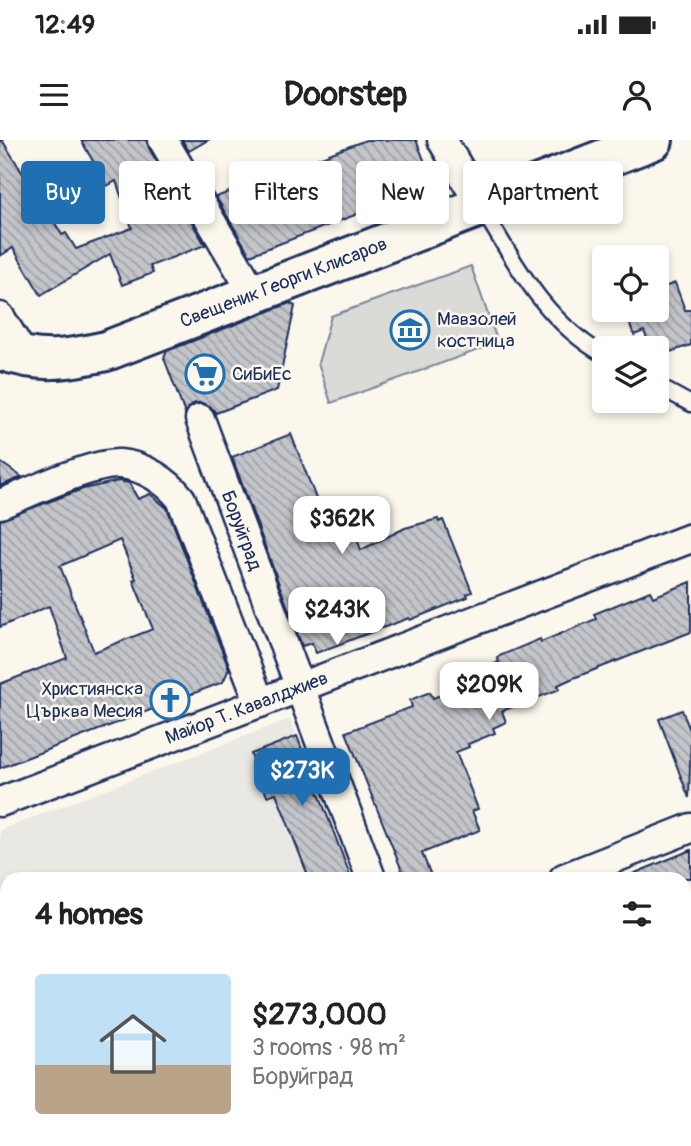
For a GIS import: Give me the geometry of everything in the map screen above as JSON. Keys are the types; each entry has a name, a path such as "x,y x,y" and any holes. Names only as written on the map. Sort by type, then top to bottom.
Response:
{"street":[{"path":"163,140 254,294"},
{"path":"442,140 463,176"},
{"name":"Свещеник Георги Клисаров","path":"598,161 653,140"},
{"name":"Свещеник Георги Клисаров","path":"13,355 76,358 106,351 463,213"},
{"path":"0,317 13,355"},
{"name":"Боруйград","path":"200,419 369,872"},
{"path":"0,504 100,466 121,464 162,479 181,499 260,703"},
{"name":"Майор Т. Кавалджиев","path":"0,802 691,538"},
{"path":"579,872 691,828"}],"lane":[{"path":"492,224 536,297 570,333 592,347"},
{"path":"669,392 691,404"}],"shaded area":[{"name":"Мавзолей костница","path":"471,266 498,343 331,403 318,363 331,316"},
{"path":"290,719 349,872 0,872 0,830"}],"building":[{"path":"0,140 21,170 21,224 56,224 62,235 66,233 76,249 132,228 131,224 193,224 205,245 150,266 153,273 122,285 110,254 41,295 13,248 0,256"},
{"path":"81,140 146,140 157,161 119,161 119,190 116,181 107,186 105,161 93,161"},
{"path":"182,140 208,140 189,151"},
{"path":"366,140 416,140 424,161 356,161 356,215 342,220 342,161 311,161"},
{"path":"229,192 229,219 216,197"},
{"path":"232,224 331,224 250,255"},
{"path":"675,283 685,310 691,310 691,345 669,352 669,336 646,336 644,331 634,335 629,322 669,322 669,285"},
{"path":"290,303 295,306 277,390 216,413 210,406 195,403 185,414 164,358 167,351"},
{"path":"291,434 322,514 345,505 361,550 405,528 443,520 472,592 467,594 468,597 316,653 312,643 302,646 232,457"},
{"path":"0,462 22,477 0,486"},
{"path":"119,481 129,483 138,499 150,494 167,508 229,669 223,682 0,768 0,684 67,658 49,606 0,627 0,520 83,489","holes":["120,540 136,579 133,580 153,629 94,652 60,566"]},
{"path":"691,582 691,632 571,679 558,685 560,689 502,711 506,722 493,728 495,733 456,752 478,809 472,811 480,830 422,853 430,872 403,872 346,732 412,707 410,700 430,692 433,698 489,677 486,668 499,662 497,657 596,619 594,614 650,591 653,597"},
{"path":"682,710 691,733 689,798 659,719"},
{"path":"297,736 349,872 307,872 276,793 267,796 251,754"},
{"path":"691,850 691,872 638,872"}],"place":[{"name":"Мавзолей костница","path":"410,330"},
{"name":"СиБиЕс","path":"205,374"},
{"name":"Християнска Църква Месия","path":"170,700"}]}
